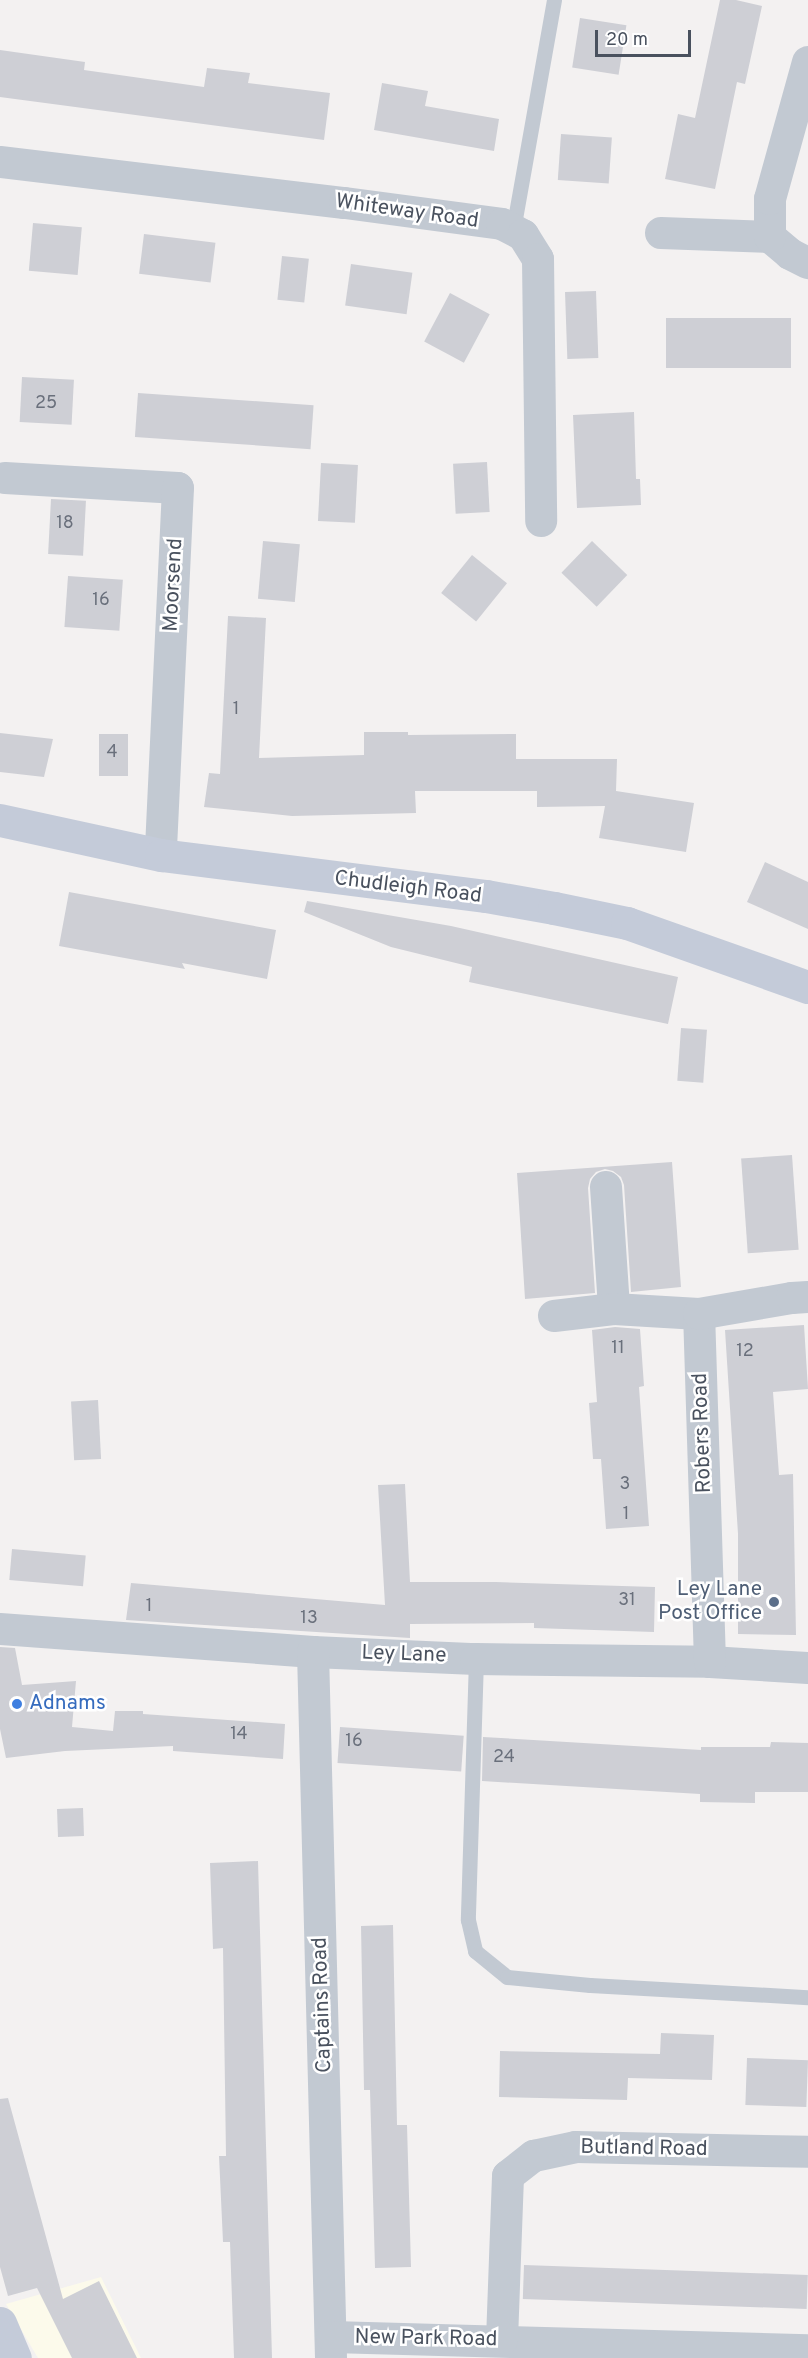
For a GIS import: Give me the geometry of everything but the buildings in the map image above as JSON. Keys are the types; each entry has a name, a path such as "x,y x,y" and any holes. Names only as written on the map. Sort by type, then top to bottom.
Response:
{"main road":[{"name":"Chudleigh Road","path":"0,820 160,855 486,896 565,910 627,923 808,987"},
{"path":"0,2323 15,2358"}],"street":[{"path":"770,237 770,198 808,62"},
{"name":"Whiteway Road","path":"0,162 345,203 502,224 513,230"},
{"path":"513,230 523,236 538,259 541,521"},
{"path":"661,233 770,237 790,254 808,263"},
{"name":"Moorsend","path":"4,478 178,488 160,855"},
{"path":"606,1186 614,1309"},
{"path":"554,1316 614,1309 699,1314 792,1298 808,1298"},
{"name":"Robers Road","path":"699,1314 710,1662"},
{"name":"Ley Lane","path":"0,1629 313,1652 476,1659 710,1662 808,1668"},
{"name":"Captains Road","path":"313,1652 332,2348"},
{"name":"Butland Road","path":"502,2340 508,2176 534,2156 576,2147 808,2152"},
{"name":"New Park Road","path":"332,2348 502,2340 808,2350"}],"lane":[{"path":"513,230 554,0"},
{"path":"476,1659 468,1920 475,1951 507,1977 590,1985 808,1997"}],"shaded area":[{"path":"101,2277 141,2358 38,2358 6,2304"}],"place":[{"name":"Ley Lane Post Office","path":"774,1602"},
{"name":"Adnams","path":"17,1704"}]}
